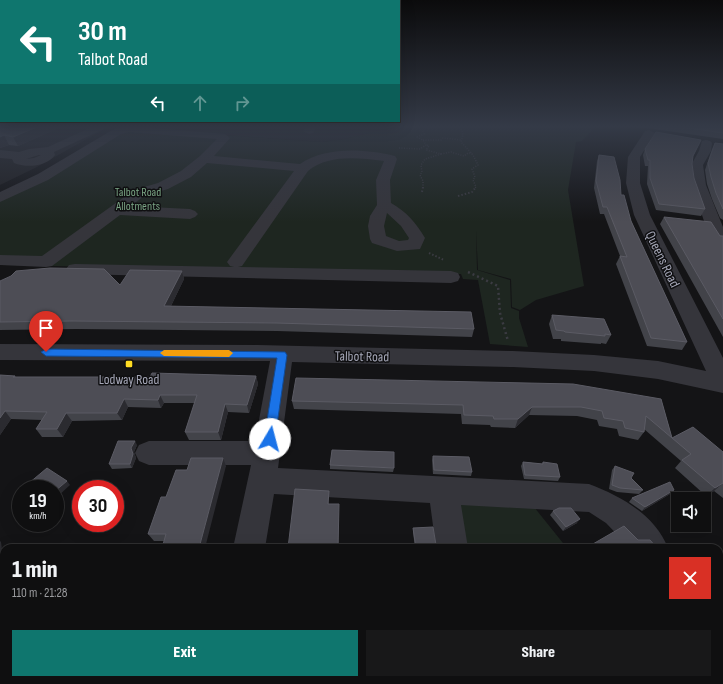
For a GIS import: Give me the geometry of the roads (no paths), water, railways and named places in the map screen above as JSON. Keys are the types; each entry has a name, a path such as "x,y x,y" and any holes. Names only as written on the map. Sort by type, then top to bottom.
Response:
{"street":[{"path":"18,158 19,161 34,162 47,158"},
{"path":"0,198 43,177 74,158"},
{"path":"246,256 303,168 310,162 325,158"},
{"path":"384,205 399,213 413,231 417,238 414,245 397,246 378,239 376,226 378,216 384,205 383,180 391,159 387,158"},
{"name":"Queens Road","path":"634,158 633,183 650,216 723,383"},
{"path":"701,158 696,165 699,185 711,224 723,238"},
{"path":"8,274 46,262 139,193 162,186 186,174 204,159 303,168"},
{"path":"117,210 191,213"},
{"path":"0,260 38,265 453,269"},
{"name":"Talbot Road","path":"0,352 513,359 594,363 658,370 723,383"},
{"path":"249,544 263,475 282,355"},
{"path":"149,453 263,475 444,490 589,498 600,501 616,510 648,544"},
{"path":"444,490 451,544"}],"place":[{"name":"Lodway Road","path":"129,364"}],"park label":[{"name":"Talbot Road Allotments","path":"138,199"}]}
